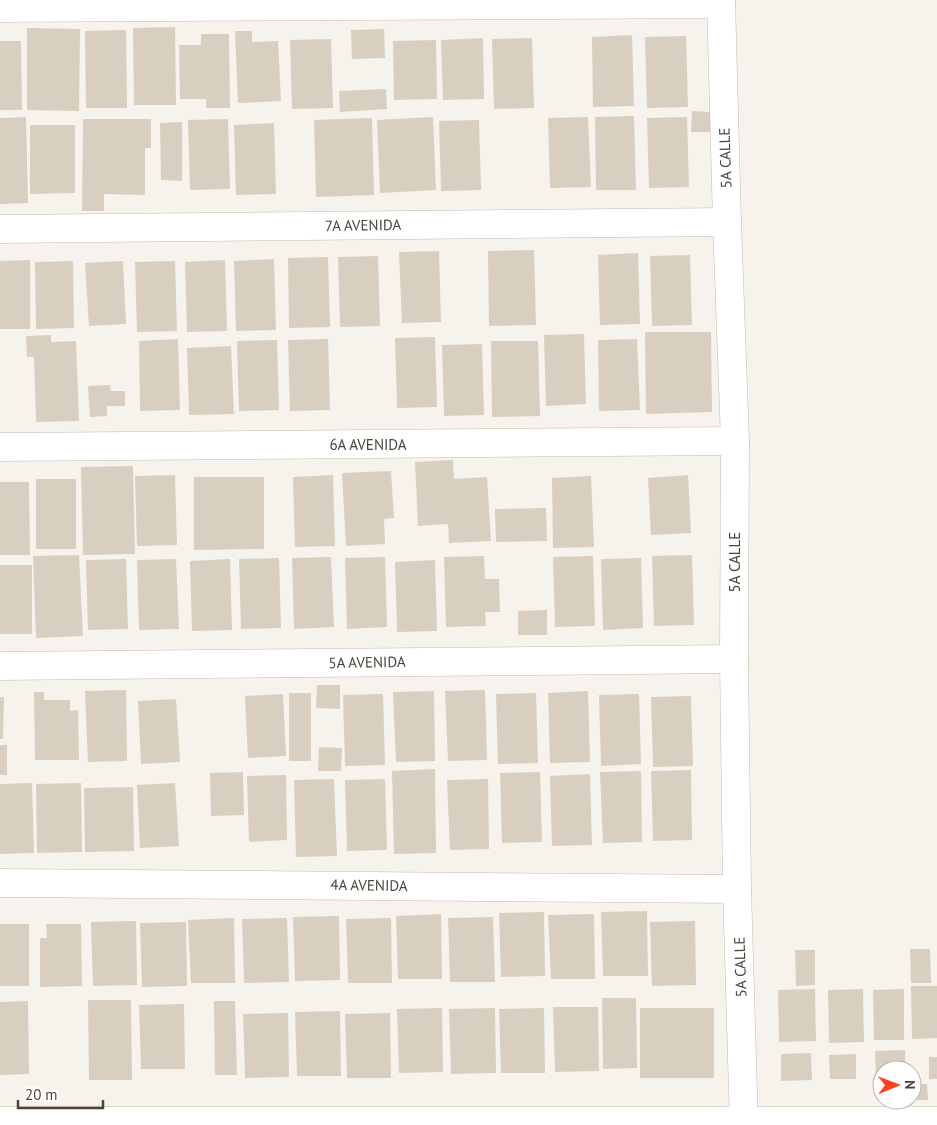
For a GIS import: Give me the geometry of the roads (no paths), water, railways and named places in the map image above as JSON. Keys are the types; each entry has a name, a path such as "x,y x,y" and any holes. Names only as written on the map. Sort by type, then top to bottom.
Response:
{"street":[{"path":"0,8 721,2"},
{"name":"5A CALLE","path":"721,2 735,441 734,659 737,888 744,1122"},
{"name":"7A AVENIDA","path":"0,229 727,222"},
{"name":"6A AVENIDA","path":"0,447 735,441"},
{"name":"5A AVENIDA","path":"0,666 734,659"},
{"name":"4A AVENIDA","path":"0,883 737,888"},
{"path":"0,1121 937,1121"}]}
